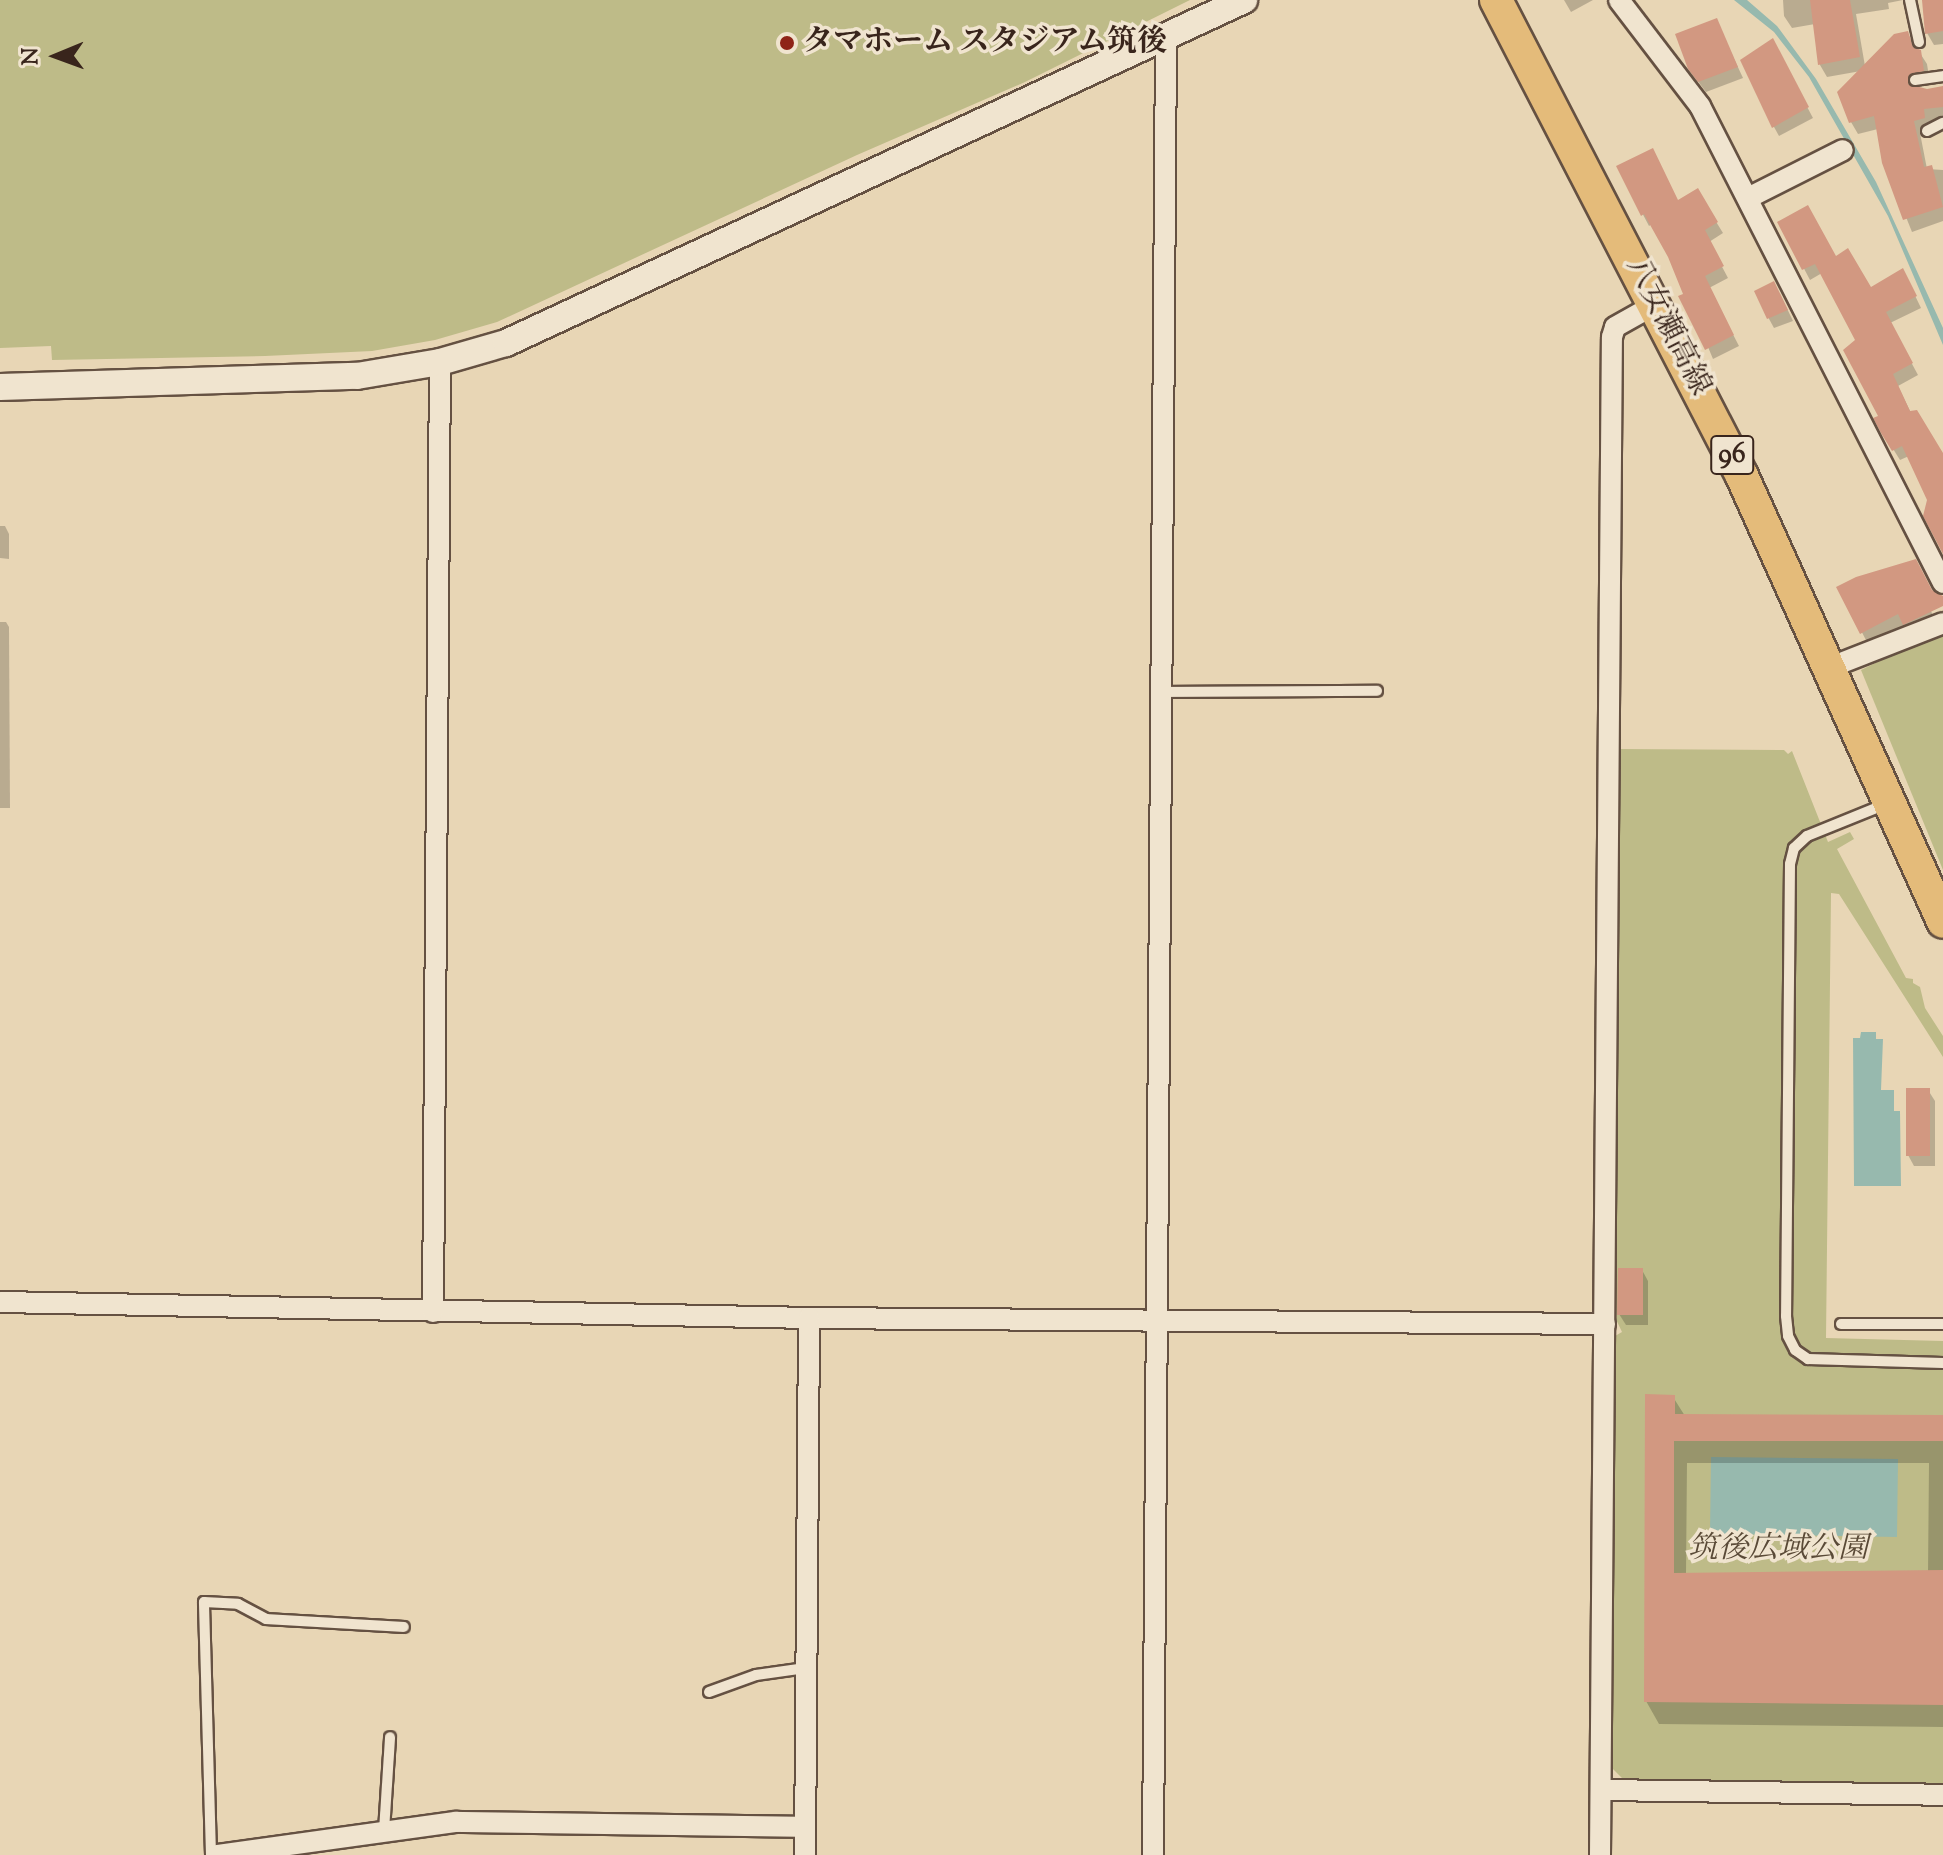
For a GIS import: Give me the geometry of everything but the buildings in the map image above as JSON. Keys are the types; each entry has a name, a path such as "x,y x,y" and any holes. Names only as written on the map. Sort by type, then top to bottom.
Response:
{"main road":[{"name":"八女瀬高線","path":"1496,0 1656,304 1742,476 1831,667 1943,922"}],"street":[{"path":"0,387 357,376 440,362 506,343 1244,0"},
{"path":"1619,0 1700,106 1943,583"},
{"path":"1153,1855 1166,37"},
{"path":"1748,198 1843,150"},
{"path":"1600,1855 1612,337 1615,327 1656,304"},
{"path":"433,1312 440,362"},
{"path":"1831,667 1943,623"},
{"path":"0,1302 809,1318 1157,1318 1605,1324"},
{"path":"805,1855 809,1318"},
{"path":"1601,1790 1943,1795"},
{"path":"217,1855 456,1822 805,1827"}],"lane":[{"path":"1910,0 1919,42"},
{"path":"1915,80 1943,76"},
{"path":"1927,131 1943,123"},
{"path":"1162,692 1377,691"},
{"path":"1889,803 1807,836 1794,848 1790,864 1786,1316 1795,1350 1808,1359 1943,1363"},
{"path":"1841,1324 1943,1324"},
{"path":"211,1855 204,1602 238,1604 266,1619 404,1627"},
{"path":"709,1692 756,1675 806,1668"},
{"path":"384,1831 390,1737"}],"green space":[{"path":"0,0 1190,0 1025,82 857,155 497,322 435,340 372,351 52,360 51,346 0,348"},
{"path":"1943,630 1943,870 1861,670"},
{"name":"筑後広域公園","path":"1618,749 1784,750 1788,754 1792,751 1828,842 1850,832 1854,839 1837,849 1906,978 1913,979 1913,983 1920,987 1925,1008 1943,1036 1943,1057 1839,894 1831,893 1826,1338 1943,1341 1943,1783 1625,1781 1611,1767 1615,1336 1622,1332 1614,1315"}],"water":[{"path":"1734,0 1747,0 1777,26 1816,79 1876,182 1943,328 1943,345 1888,216 1809,77 1774,32"},
{"path":"1861,1032 1876,1032 1876,1039 1883,1039 1881,1090 1894,1090 1894,1111 1900,1111 1901,1186 1854,1186 1853,1038 1860,1038"},
{"path":"1711,1457 1898,1459 1897,1537 1710,1534"}],"place":[{"name":"タマホーム スタジアム筑後","path":"787,43"}]}
